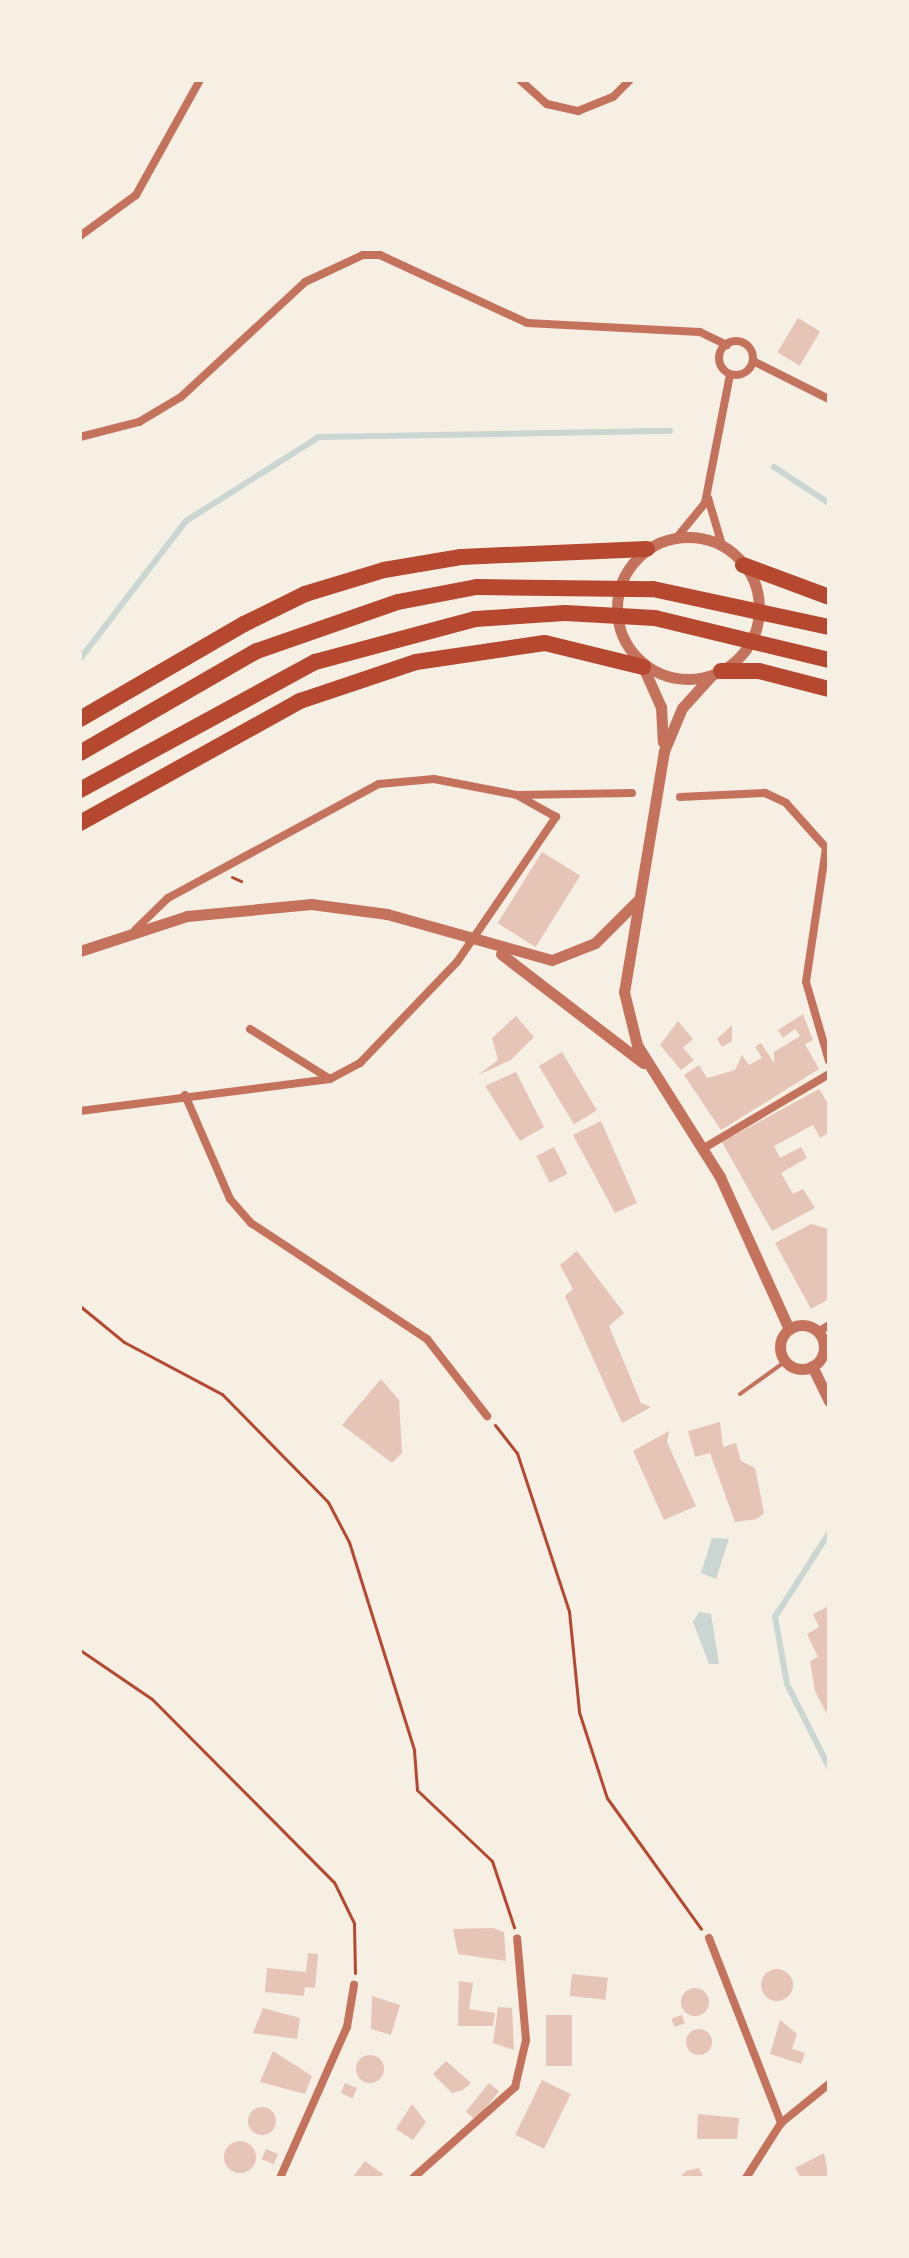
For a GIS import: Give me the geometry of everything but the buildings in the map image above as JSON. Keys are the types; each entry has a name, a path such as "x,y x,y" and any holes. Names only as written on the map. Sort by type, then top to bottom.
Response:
{"highway":[{"path":"80,719 244,624 305,594 384,570 461,557 641,555"},
{"path":"743,565 829,597"},
{"path":"80,753 257,651 398,602 477,587 653,589 829,627"},
{"path":"80,790 315,662 475,619 565,613 655,618 829,660"},
{"path":"80,823 300,701 416,662 545,643 643,667"},
{"path":"716,674 759,671 829,689"}],"street":[{"path":"80,236 136,195 200,80"},
{"path":"520,80 547,104 578,111 613,97 630,80"},
{"path":"80,437 139,422 181,397 305,282 363,255 380,255 527,323 700,332 727,345 744,343 753,361 829,399"},
{"path":"664,751 661,707 643,667 624,637 619,599 641,555 678,536 700,515 730,374 720,359 727,345"},
{"path":"730,374 746,372 753,361"},
{"path":"707,489 722,545 743,565 753,582 755,629 738,656 682,708 664,751 624,992 629,1025 651,1068 704,1148 789,1329"},
{"path":"678,536 722,545"},
{"path":"643,667 675,680 716,674"},
{"path":"80,1111 185,1095 330,1079 360,1063 423,1003 473,939 556,817 517,795 458,780 379,784 168,898 135,930"},
{"path":"517,795 632,793"},
{"path":"680,797 765,793 786,803 827,849 806,982 829,1061"},
{"path":"80,951 135,930 223,909 311,904 387,914 539,961 572,955 607,934 638,901"},
{"path":"494,949 651,1068"},
{"path":"250,1029 330,1079"},
{"path":"704,1148 829,1074"},
{"path":"185,1095 230,1199 251,1223 427,1339 487,1416"},
{"path":"804,1325 818,1332 824,1348 812,1366 786,1361 780,1347 789,1329 804,1325"},
{"path":"818,1332 829,1325"},
{"path":"812,1366 829,1401"},
{"path":"413,2178 515,2087 526,2040 517,1938"},
{"path":"709,1938 781,2123"},
{"path":"280,2178 347,2027 354,1985"},
{"path":"746,2178 781,2123 829,2084"}],"lane":[{"path":"740,1394 786,1361"}],"path":[{"path":"80,1306 124,1342 222,1394 328,1502 349,1542 414,1750 417,1790 492,1861 517,1938"},
{"path":"487,1416 517,1453 569,1611 579,1712 607,1798 709,1938"},
{"path":"80,1650 152,1699 334,1882 354,1923 354,1985"}],"shaded area":[{"path":"712,1538 729,1539 716,1579 701,1573"},
{"path":"699,1612 711,1614 719,1664 709,1664 693,1622"}],"waterway":[{"path":"80,659 186,521 319,437 670,431"},
{"path":"774,467 829,503"},
{"path":"829,1533 775,1617 787,1684 829,1767"}]}
